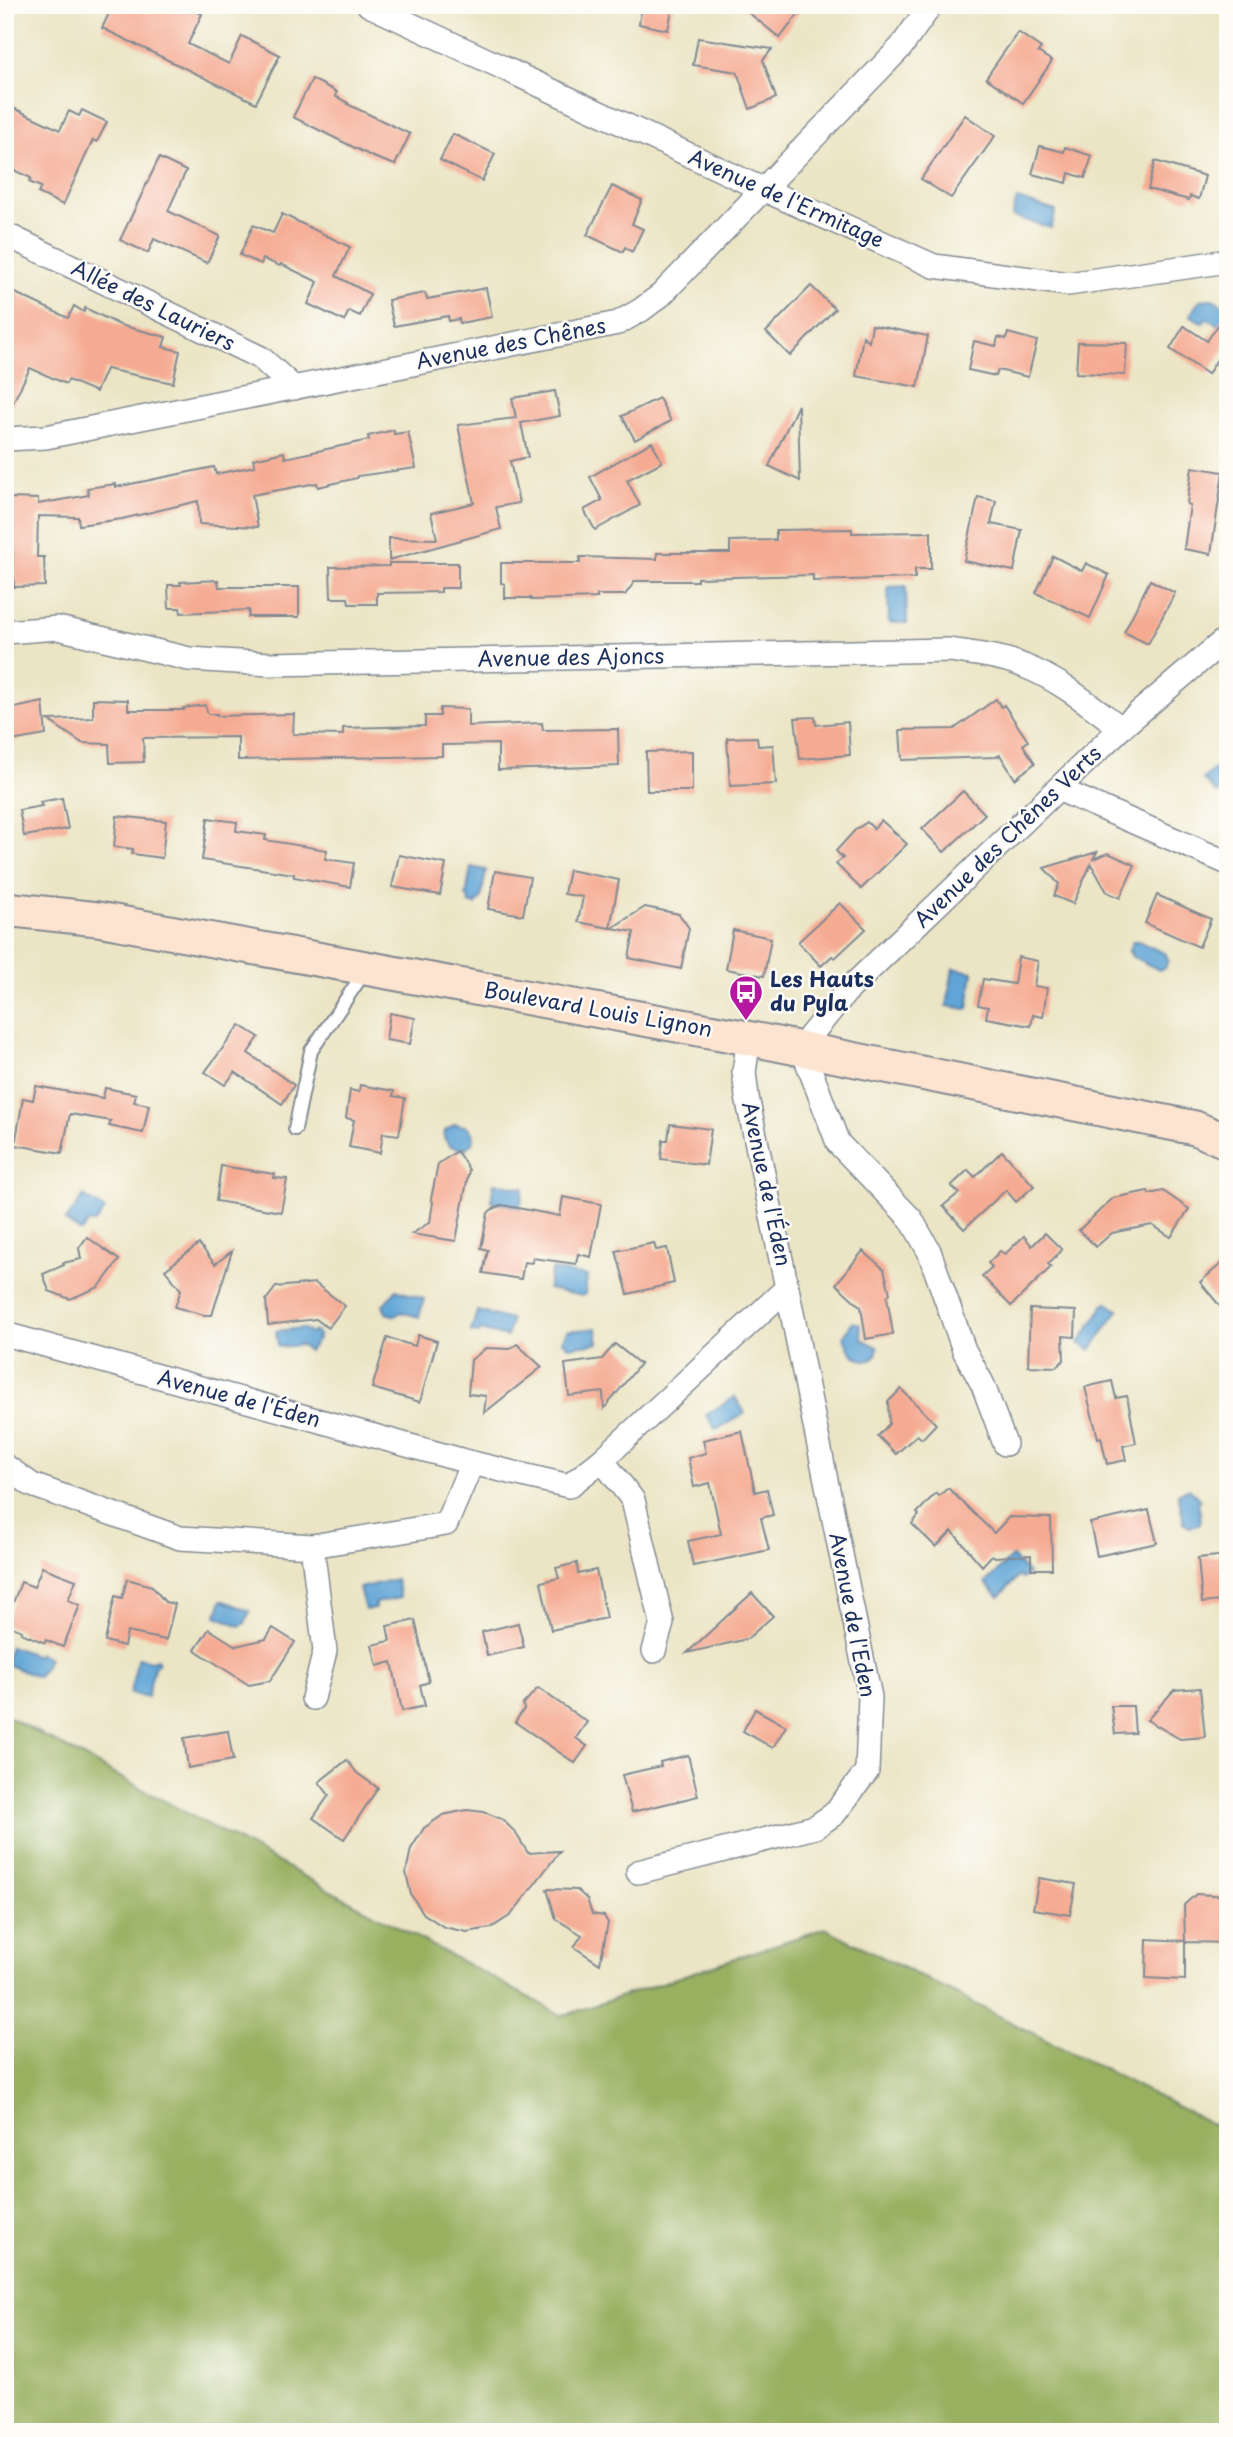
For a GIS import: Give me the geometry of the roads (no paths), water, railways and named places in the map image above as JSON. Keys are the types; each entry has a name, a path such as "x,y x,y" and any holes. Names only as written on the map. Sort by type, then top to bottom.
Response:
{"main road":[{"name":"Boulevard Louis Lignon","path":"5,909 98,919 750,1038 803,1051 1195,1128 1228,1142"}],"street":[{"name":"Avenue de l'Ermitage","path":"369,5 934,266 1068,284 1228,261"},
{"name":"Avenue des Chênes","path":"5,439 46,437 618,323 661,295 901,47 930,5"},
{"name":"Allée des Lauriers","path":"5,234 261,358 294,388"},
{"name":"Avenue des Ajoncs","path":"5,632 58,628 189,659 270,664 950,650 993,656 1024,666 1065,687 1121,728"},
{"name":"Avenue des Chênes Verts","path":"803,1051 810,1036 846,992 1121,728 1228,638"},
{"path":"1058,789 1228,863"},
{"name":"Avenue de l'Éden","path":"5,1334 472,1463 569,1486 603,1460 787,1288 747,1097 744,1072 750,1038"},
{"path":"803,1051 838,1143 911,1219 929,1251 964,1350 984,1385 1005,1444"},
{"name":"Avenue de l'Eden","path":"638,1872 815,1827 834,1814 867,1771 870,1697 787,1288"},
{"path":"603,1460 633,1500 662,1623 654,1651"},
{"path":"5,1466 32,1485 180,1538 312,1546 446,1524 472,1463"},
{"path":"312,1546 325,1651 313,1698"}],"lane":[{"path":"295,1129 311,1051 367,968"}],"water":[{"path":"1017,199 1056,211 1051,228 1012,216"},
{"path":"1213,299 1228,308 1228,324 1225,329 1206,318 1203,323 1190,315 1200,300"},
{"path":"906,586 907,623 889,623 888,587"},
{"path":"1228,756 1228,783 1217,794 1203,779"},
{"path":"471,867 486,870 481,899 475,905 469,903 466,896"},
{"path":"1133,941 1166,954 1168,960 1165,968 1159,970 1131,956 1132,953 1128,952"},
{"path":"953,968 973,972 968,1009 947,1006"},
{"path":"455,1124 468,1127 474,1136 473,1142 464,1150 450,1146 444,1138 445,1131"},
{"path":"494,1183 524,1188 520,1207 491,1201"},
{"path":"84,1196 105,1210 95,1223 88,1223 81,1232 65,1221"},
{"path":"553,1270 587,1276 585,1294 582,1296 548,1289"},
{"path":"396,1290 424,1299 419,1317 401,1312 395,1316 386,1313 383,1305"},
{"path":"1106,1302 1118,1310 1091,1350 1079,1343"},
{"path":"477,1311 511,1320 507,1337 480,1330 479,1333 471,1332"},
{"path":"852,1322 860,1324 862,1339 878,1347 871,1360 856,1357 848,1346 844,1337"},
{"path":"303,1328 311,1334 314,1331 319,1335 309,1351 301,1345 278,1347 276,1331"},
{"path":"597,1328 598,1343 569,1347 562,1341 567,1331"},
{"path":"735,1397 745,1413 716,1430 706,1415"},
{"path":"1189,1488 1200,1500 1198,1502 1201,1519 1199,1525 1189,1527 1184,1523 1178,1494"},
{"path":"1012,1557 1028,1574 1022,1579 1019,1576 999,1597 985,1583"},
{"path":"396,1579 400,1598 375,1603 375,1608 365,1610 359,1588"},
{"path":"222,1600 250,1611 245,1623 240,1626 216,1616"},
{"path":"10,1646 49,1658 38,1677 5,1664"},
{"path":"138,1658 151,1661 157,1659 159,1663 154,1667 147,1698 130,1693"}],"place":[{"name":"Les Hauts du Pyla","path":"746,1022"}]}
